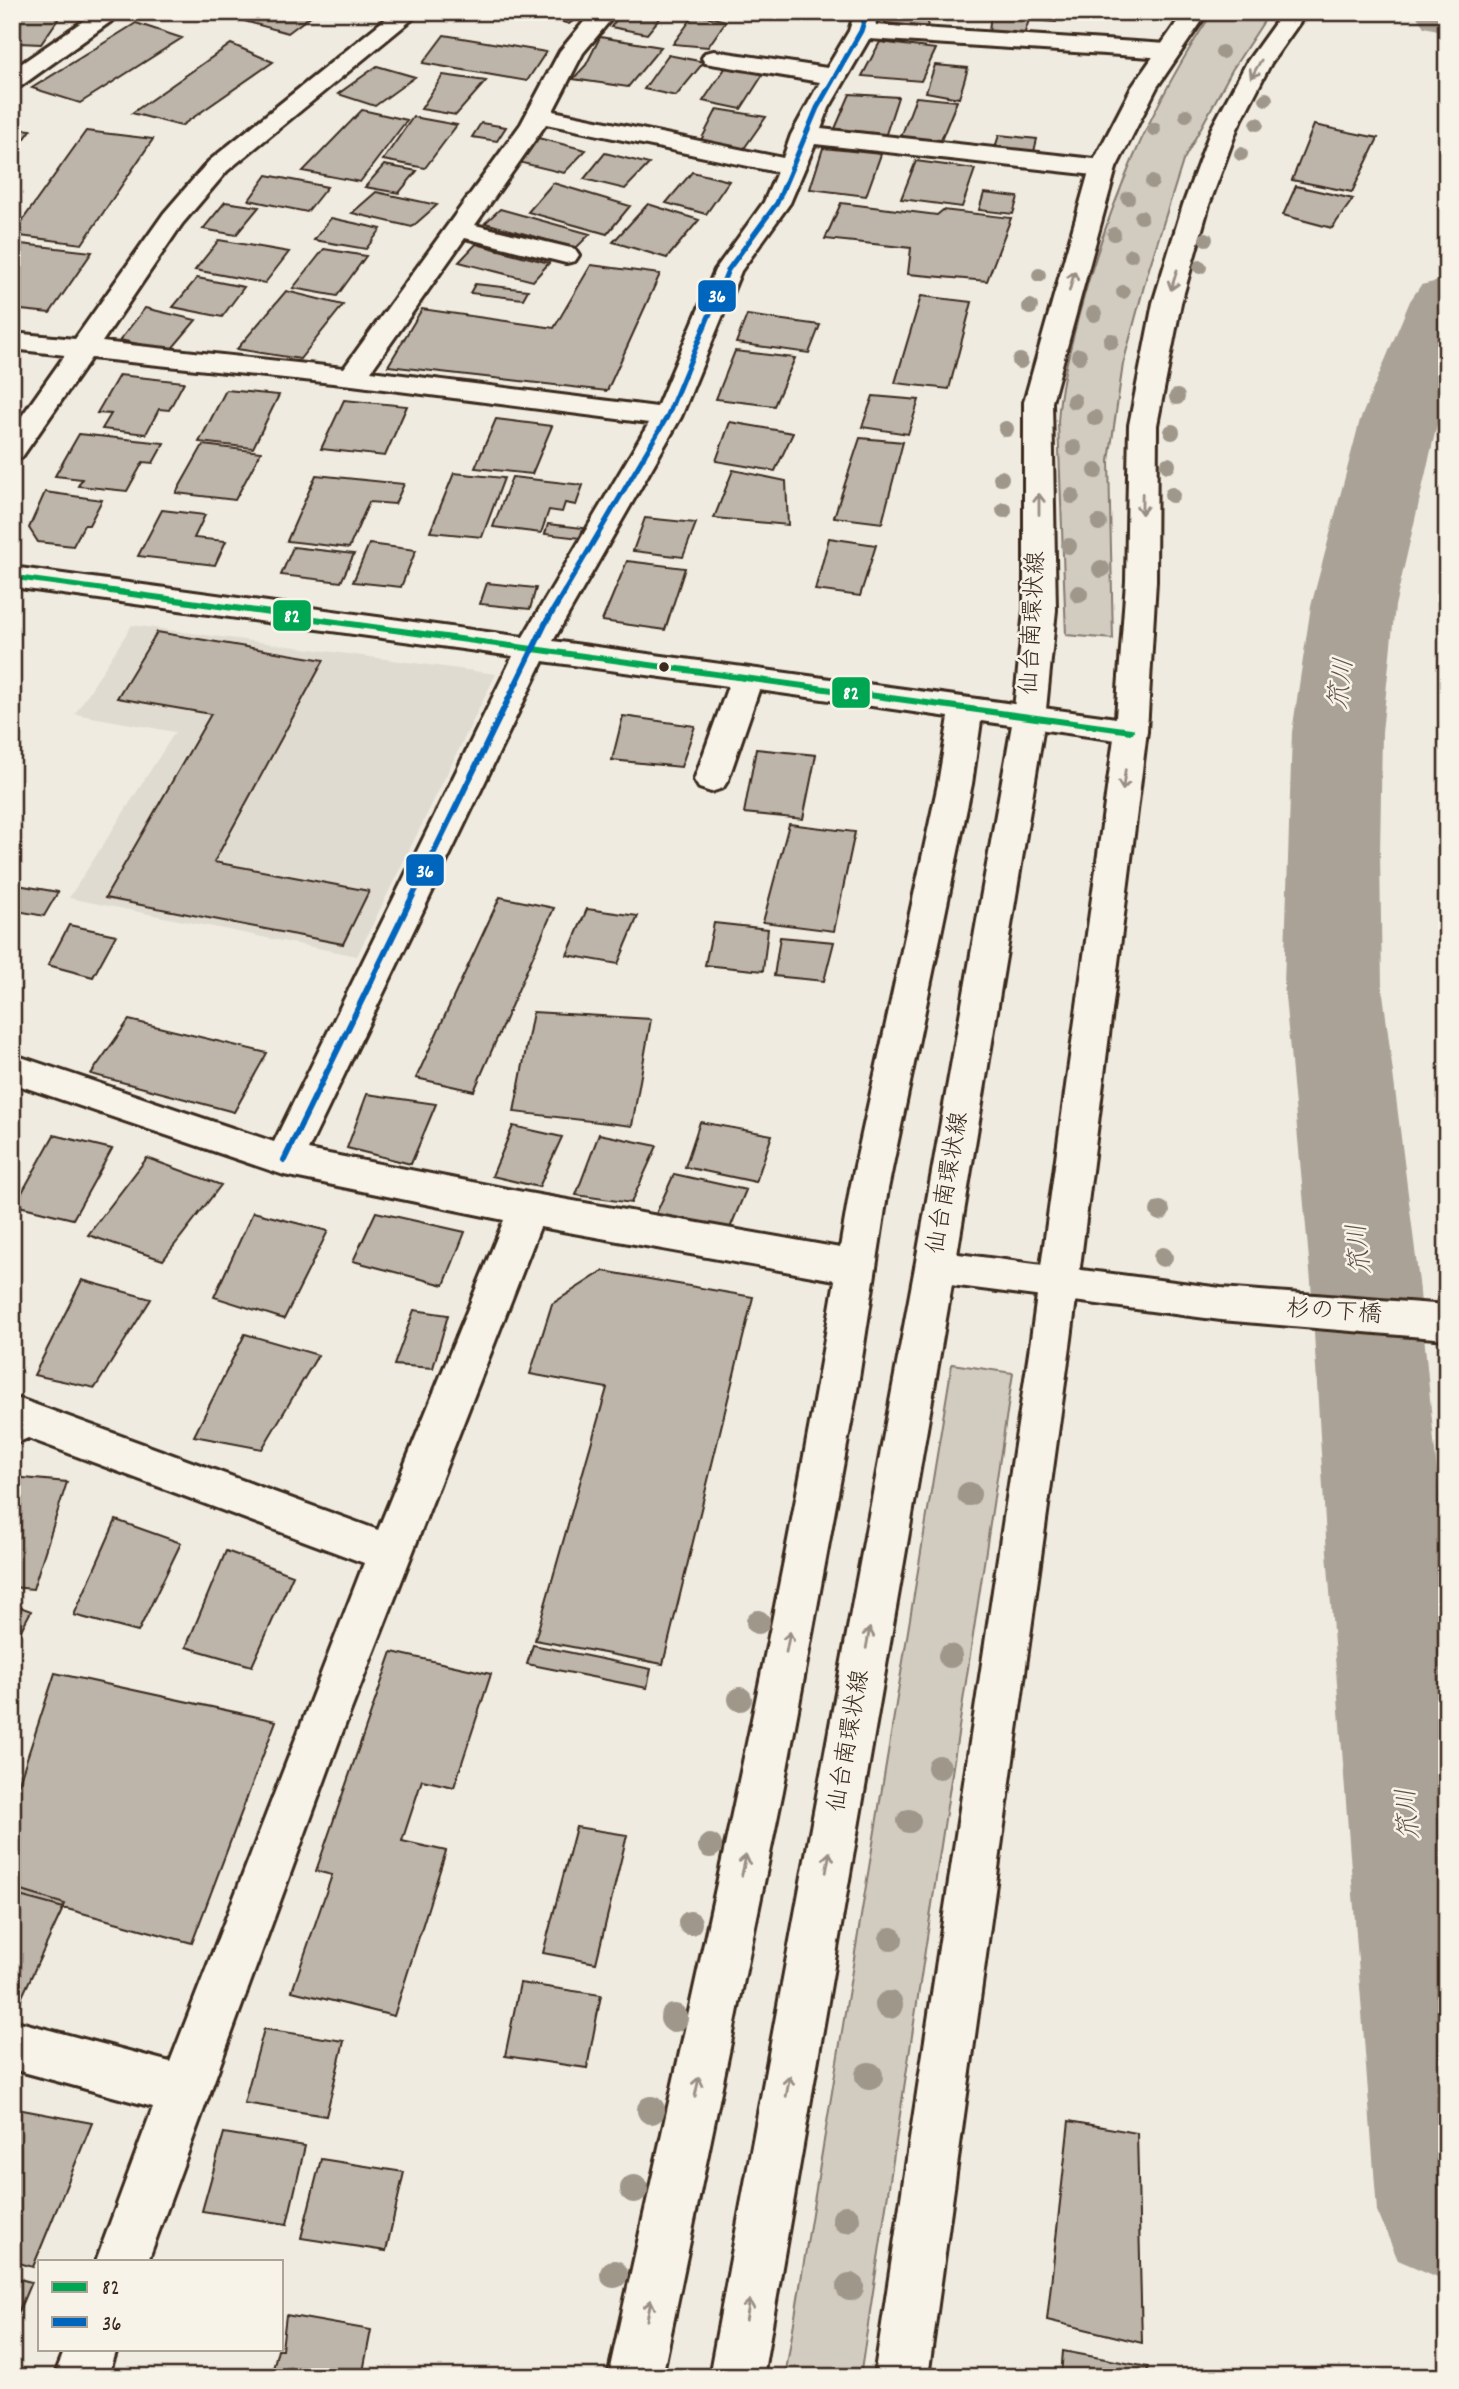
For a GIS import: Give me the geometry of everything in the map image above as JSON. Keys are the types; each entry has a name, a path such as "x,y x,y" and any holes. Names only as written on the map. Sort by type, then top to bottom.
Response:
{"street":[{"path":"12,81 112,12"},
{"path":"12,452 173,219 218,166 409,12"},
{"path":"352,377 538,116 572,51 605,12"},
{"name":"仙台南環状線","path":"736,2377 935,1267 1029,719 1040,610 1038,402 1103,168 1116,137 1167,51 1196,12"},
{"path":"901,2377 1058,1285 1131,731 1141,582 1143,425 1167,303 1196,205 1224,129 1259,62 1295,12"},
{"path":"284,1160 534,648 667,417 728,270 777,202 804,135 864,22 1167,51"},
{"path":"714,58 835,77"},
{"path":"538,116 791,167"},
{"path":"804,135 1103,168"},
{"path":"458,229 566,255"},
{"path":"12,341 352,377 667,417"},
{"path":"12,577 1131,731"},
{"path":"710,780 747,679"},
{"path":"635,2377 760,1791 837,1391 855,1267 872,1176 955,784 967,710"},
{"path":"12,1068 284,1160 528,1209 855,1267"},
{"path":"122,2260 183,2091 389,1553 528,1209"},
{"name":"杉の下橋","path":"935,1267 1221,1304 1447,1322"},
{"path":"12,1427 20,1417 389,1553"},
{"path":"12,2044 183,2091"},
{"path":"81,2377 91,2350"}],"shaded area":[{"path":"1213,12 1270,12 1232,70 1183,161 1147,275 1123,364 1109,461 1113,639 1066,635 1058,422 1068,357 1102,238 1133,159 1170,83"},
{"path":"132,625 496,674 357,956 69,898 175,732 75,714"},
{"path":"952,1364 1013,1373 860,2377 785,2377"}],"building":[{"path":"12,12 63,12 41,44 19,43 12,53"},
{"path":"236,12 316,12 288,33 230,17"},
{"path":"531,12 585,12 569,24"},
{"path":"622,12 665,12 647,34 611,27"},
{"path":"889,12 931,12 927,27 885,23"},
{"path":"991,12 1057,12 1056,22 1029,20 1024,35 989,32"},
{"path":"695,14 726,21 708,47 673,44"},
{"path":"136,23 182,38 80,103 32,88"},
{"path":"444,35 546,52 527,81 423,63"},
{"path":"600,37 661,47 628,87 573,79 586,65"},
{"path":"880,42 936,49 921,81 862,76"},
{"path":"231,44 273,62 181,126 132,113"},
{"path":"668,55 704,62 676,96 644,89"},
{"path":"935,65 968,68 959,98 926,92"},
{"path":"377,66 415,77 375,106 338,94"},
{"path":"726,67 764,73 741,109 703,101"},
{"path":"443,75 486,81 456,115 421,109"},
{"path":"850,94 898,97 885,137 834,131"},
{"path":"916,97 957,101 940,143 901,137"},
{"path":"717,109 766,117 743,150 700,142"},
{"path":"362,110 407,120 360,182 303,171"},
{"path":"413,117 457,125 425,168 383,160"},
{"path":"481,123 506,127 497,141 472,137"},
{"path":"1314,125 1378,138 1352,192 1292,180"},
{"path":"12,128 31,130 12,156"},
{"path":"86,131 153,139 82,244 12,235"},
{"path":"999,135 1037,139 1033,156 994,151"},
{"path":"538,138 586,150 564,173 518,162"},
{"path":"823,148 881,154 866,196 810,189"},
{"path":"605,153 649,164 625,189 584,179"},
{"path":"916,161 975,169 962,207 901,199"},
{"path":"384,165 417,171 399,193 365,187"},
{"path":"692,172 729,181 706,214 666,203"},
{"path":"267,175 327,187 307,212 249,200"},
{"path":"553,183 630,206 607,234 528,212"},
{"path":"1296,186 1353,199 1332,228 1283,215"},
{"path":"376,192 437,205 412,227 352,213"},
{"path":"984,193 1018,197 1013,214 979,210"},
{"path":"225,202 259,207 236,235 203,229"},
{"path":"841,203 937,215 943,210 1011,218 987,281 908,274 911,248 825,239"},
{"path":"648,204 699,220 667,258 613,242"},
{"path":"500,209 590,234 576,248 485,223"},
{"path":"331,218 381,229 366,249 314,240"},
{"path":"219,240 289,252 265,283 195,270"},
{"path":"12,243 92,252 50,313 12,309"},
{"path":"476,244 549,263 533,281 459,262"},
{"path":"324,249 366,256 337,296 293,288"},
{"path":"591,265 660,274 607,391 388,366 422,309 554,328"},
{"path":"197,278 244,287 222,317 173,307"},
{"path":"475,284 528,290 523,299 470,293"},
{"path":"286,291 343,305 300,359 237,349"},
{"path":"921,296 972,302 949,389 895,383"},
{"path":"145,308 196,320 170,351 120,340"},
{"path":"747,315 820,325 809,353 736,343"},
{"path":"735,351 795,358 774,406 716,399"},
{"path":"119,375 184,382 169,410 159,409 146,434 102,429 111,414 97,413"},
{"path":"226,390 279,395 253,448 199,442"},
{"path":"873,396 919,400 908,434 862,427"},
{"path":"344,400 407,406 385,456 321,449"},
{"path":"496,419 552,426 532,474 475,468"},
{"path":"730,422 793,433 775,471 716,461"},
{"path":"79,434 164,443 153,463 143,462 127,491 78,486 82,479 55,476"},
{"path":"860,438 903,442 882,523 834,517"},
{"path":"203,445 261,452 235,500 176,493"},
{"path":"733,470 786,481 788,525 714,518"},
{"path":"454,473 504,478 482,537 430,532"},
{"path":"316,475 404,484 395,504 369,502 349,548 287,541"},
{"path":"512,477 583,485 576,505 565,503 562,512 549,510 541,533 493,527"},
{"path":"45,492 102,500 89,525 84,525 73,546 38,542 29,528"},
{"path":"162,510 205,515 194,538 226,541 215,565 138,556"},
{"path":"645,518 696,523 683,557 633,551"},
{"path":"548,524 583,528 580,538 545,534"},
{"path":"829,538 876,545 860,596 815,590"},
{"path":"369,544 416,550 401,587 353,582"},
{"path":"293,547 354,554 341,582 281,575"},
{"path":"627,561 685,568 665,630 602,621"},
{"path":"487,583 536,588 530,609 480,604"},
{"path":"157,632 324,660 214,862 369,891 343,944 105,898 211,714 117,698"},
{"path":"623,716 695,726 681,767 612,760"},
{"path":"756,749 816,755 803,819 744,813"},
{"path":"789,824 855,832 834,931 763,922"},
{"path":"12,884 58,892 44,916 12,910"},
{"path":"500,897 554,908 474,1091 416,1078"},
{"path":"587,909 638,916 618,964 567,955"},
{"path":"714,923 768,929 763,971 705,965"},
{"path":"69,925 116,935 93,977 48,965"},
{"path":"780,937 834,942 824,981 774,976"},
{"path":"533,1012 651,1019 632,1126 514,1112"},
{"path":"129,1020 267,1053 234,1112 91,1074"},
{"path":"367,1094 436,1104 411,1164 347,1148"},
{"path":"700,1122 772,1135 756,1182 685,1167"},
{"path":"513,1126 562,1137 539,1187 492,1176"},
{"path":"599,1134 657,1146 631,1203 576,1195"},
{"path":"54,1135 112,1149 73,1219 15,1205"},
{"path":"147,1158 221,1185 163,1260 88,1235"},
{"path":"674,1174 746,1190 728,1233 655,1216"},
{"path":"253,1212 328,1231 284,1319 214,1297"},
{"path":"376,1212 465,1232 444,1285 353,1261"},
{"path":"603,1271 753,1297 663,1664 535,1640 607,1388 530,1374 552,1304"},
{"path":"82,1280 151,1299 95,1388 34,1375"},
{"path":"414,1310 448,1315 433,1368 394,1365"},
{"path":"245,1334 318,1355 262,1449 194,1436"},
{"path":"12,1477 67,1482 33,1589 12,1587"},
{"path":"116,1520 181,1543 138,1632 74,1615"},
{"path":"226,1551 293,1575 252,1666 186,1647"},
{"path":"12,1604 31,1611 12,1647"},
{"path":"533,1645 651,1669 647,1688 527,1664"},
{"path":"392,1652 491,1674 454,1787 422,1780 402,1841 446,1851 394,2016 292,1991 332,1875 316,1871"},
{"path":"55,1673 276,1721 192,1943 12,1894 12,1804"},
{"path":"576,1827 627,1835 596,1963 543,1953"},
{"path":"12,1888 65,1904 14,2014 12,2014"},
{"path":"520,1983 601,1995 587,2068 505,2056"},
{"path":"264,2029 344,2041 326,2116 244,2103"},
{"path":"12,2108 92,2123 33,2267 12,2261"},
{"path":"1069,2121 1137,2133 1142,2343 1047,2320"},
{"path":"224,2133 305,2146 287,2224 202,2211"},
{"path":"321,2159 404,2172 386,2251 301,2238"},
{"path":"12,2277 31,2282 12,2327"},
{"path":"286,2315 371,2330 362,2377 271,2377 278,2350 284,2350"},
{"path":"1063,2351 1148,2367 1147,2377 1061,2377"}],"waterway":[{"name":"笊川","path":"1447,301 1399,420 1353,606 1337,732 1333,854 1333,985 1365,1282 1384,1539 1447,2211"}],"transit line":[{"name":"36","path":"284,1160 545,624 667,417 728,270 777,203 817,108 861,31 867,12"},
{"name":"82","path":"12,577 1131,731"}]}
